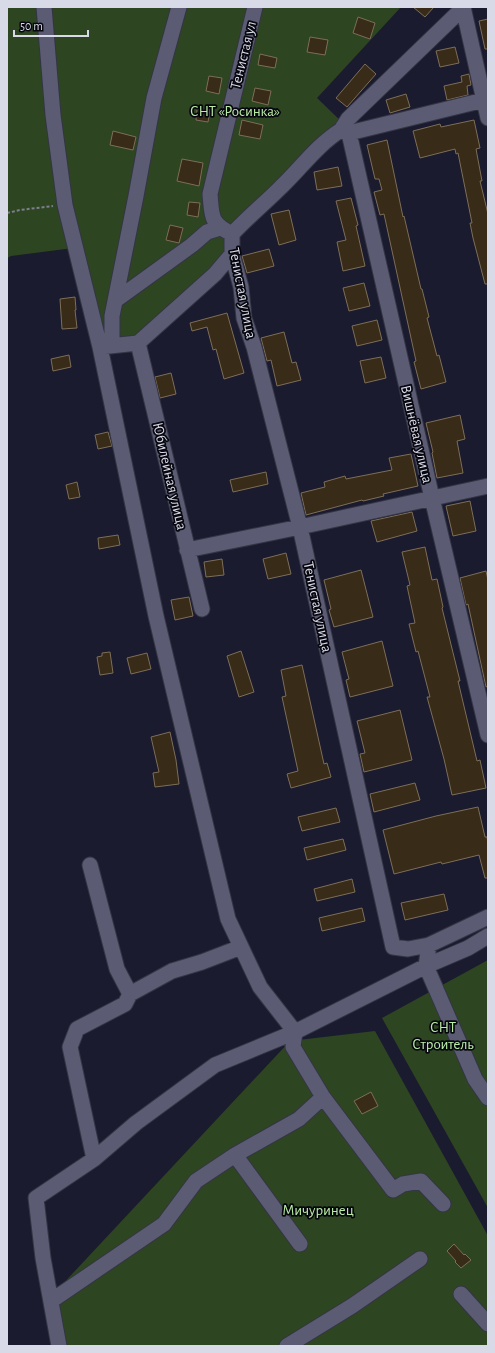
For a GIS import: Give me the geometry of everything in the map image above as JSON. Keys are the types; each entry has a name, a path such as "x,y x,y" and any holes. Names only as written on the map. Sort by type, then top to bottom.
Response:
{"street":[{"path":"44,7 53,115 64,205 106,347 156,616 228,919 260,987 295,1032 293,1047 323,1097 393,1190 403,1184 421,1181 443,1204"},
{"path":"106,347 154,98 179,7"},
{"name":"Тенистая ул","path":"226,231 212,216 210,194 255,7"},
{"path":"345,132 348,119 463,8 486,100 488,118"},
{"path":"116,300 192,245 207,232 226,231 282,187 317,148 328,139 345,132 486,100"},
{"name":"Вишнёвая улица","path":"345,132 488,735"},
{"name":"Тенистая улица","path":"226,231 241,287 244,318 256,355 300,527 393,947 408,949 429,946"},
{"path":"106,347 138,343 215,274 232,254"},
{"name":"Юбилейная улица","path":"138,343 202,609"},
{"path":"187,550 488,486"},
{"path":"90,865 117,969 130,994"},
{"path":"488,917 429,946 426,966 475,1079 488,1098"},
{"path":"59,1346 43,1258 36,1198 94,1159 136,1122 215,1065 295,1032 426,966 468,948 488,936"},
{"path":"94,1159 70,1047 77,1029 126,1004 130,994 172,971 202,962 241,947"},
{"path":"50,1301 164,1224 196,1181 235,1155 299,1119 323,1097"},
{"path":"235,1155 300,1244"},
{"path":"287,1346 352,1306 420,1259"},
{"path":"461,1294 488,1324"}],"path":[{"path":"7,213 64,205"}],"green space":[{"name":"СНТ «Росинка»","path":"7,7 401,7 317,98 344,124 226,238 229,253 138,340 99,335 81,247 11,256 7,258"},
{"name":"СНТ Строитель","path":"488,960 488,1208 382,1018"},
{"name":"Мичуринец","path":"375,1031 488,1236 488,1346 55,1346 45,1303 290,1041"}],"building":[{"path":"413,7 434,7 425,17"},
{"path":"358,17 375,23 370,39 353,33"},
{"path":"488,19 488,49 485,49 479,21"},
{"path":"310,37 328,40 325,55 307,52"},
{"path":"455,47 459,63 440,67 436,51"},
{"path":"260,54 277,58 275,68 258,65"},
{"path":"365,64 376,74 347,107 336,98"},
{"path":"469,74 471,85 467,86 468,95 447,100 444,86 462,82 461,76"},
{"path":"209,76 222,78 219,94 206,91"},
{"path":"255,88 271,91 268,105 252,101"},
{"path":"406,94 410,107 390,113 386,100"},
{"path":"197,109 210,110 208,122 196,120"},
{"path":"242,120 263,125 260,139 239,135"},
{"path":"474,120 480,148 476,149 482,181 480,181 488,214 488,284 485,284 473,238 470,223 472,223 458,153 456,154 455,149 420,158 413,131 440,124 441,127"},
{"path":"113,131 136,137 133,150 110,145"},
{"path":"387,140 403,217 404,216 429,317 427,318 437,356 439,355 446,382 421,389 414,362 416,361 384,214 380,215 374,192 382,190 379,179 375,179 367,145"},
{"path":"182,159 203,163 199,186 177,181"},
{"path":"338,167 342,186 317,190 314,172"},
{"path":"351,198 358,225 356,226 365,266 343,271 337,242 346,240 336,201"},
{"path":"189,202 200,203 198,217 187,215"},
{"path":"289,210 296,240 279,245 271,214"},
{"path":"170,225 183,228 179,243 166,240"},
{"path":"269,249 274,266 247,273 242,256"},
{"path":"364,283 370,306 349,311 343,288"},
{"path":"75,297 77,328 62,329 60,299"},
{"path":"227,313 244,373 224,379 216,349 213,350 207,327 192,331 190,323"},
{"path":"377,320 382,340 357,346 352,326"},
{"path":"284,332 292,363 296,362 301,380 277,386 271,360 267,361 261,338"},
{"path":"69,355 71,367 53,371 51,359"},
{"path":"381,357 386,378 365,383 360,361"},
{"path":"171,373 176,394 160,398 155,377"},
{"path":"460,415 465,439 457,441 463,473 437,478 426,423"},
{"path":"108,432 112,446 98,449 95,435"},
{"path":"411,454 418,486 306,515 301,493 325,487 324,482 345,476 346,479 392,470 389,458"},
{"path":"266,472 268,484 233,492 230,480"},
{"path":"77,482 80,497 69,499 66,485"},
{"path":"470,501 476,531 453,536 446,506"},
{"path":"412,512 417,531 377,542 371,521"},
{"path":"118,535 120,545 99,549 98,538"},
{"path":"425,547 432,580 437,579 442,608 460,681 458,681 477,761 480,760 486,788 452,795 427,697 430,697 409,624 415,623 407,586 410,585 402,552"},
{"path":"286,553 291,574 268,579 263,559"},
{"path":"222,559 224,575 206,577 204,562"},
{"path":"361,570 373,617 334,627 329,610 331,609 324,580"},
{"path":"486,571 488,580 488,686 486,687 468,604 466,605 460,578"},
{"path":"189,597 193,616 175,620 171,600"},
{"path":"382,641 393,686 350,697 346,680 349,679 342,652"},
{"path":"241,651 254,692 239,697 227,656"},
{"path":"110,652 113,673 100,675 97,657 102,656 102,653"},
{"path":"147,653 151,669 131,674 127,658"},
{"path":"302,665 324,764 327,763 331,777 291,788 287,774 298,771 282,697 286,696 281,670"},
{"path":"400,710 412,760 364,772 360,754 365,753 357,721"},
{"path":"170,732 179,784 155,787 153,773 159,772 151,737"},
{"path":"415,783 420,800 374,812 370,794"},
{"path":"478,807 485,837 487,837 488,843 488,878 485,878 479,855 442,864 441,862 394,874 383,830"},
{"path":"336,808 340,822 302,831 298,817"},
{"path":"343,839 346,850 307,860 304,848"},
{"path":"352,879 355,892 317,901 314,889"},
{"path":"444,894 448,910 405,920 401,903"},
{"path":"362,908 365,921 322,931 319,918"},
{"path":"371,1092 378,1106 362,1114 354,1101"},
{"path":"454,1244 471,1260 461,1268 447,1251"}]}
